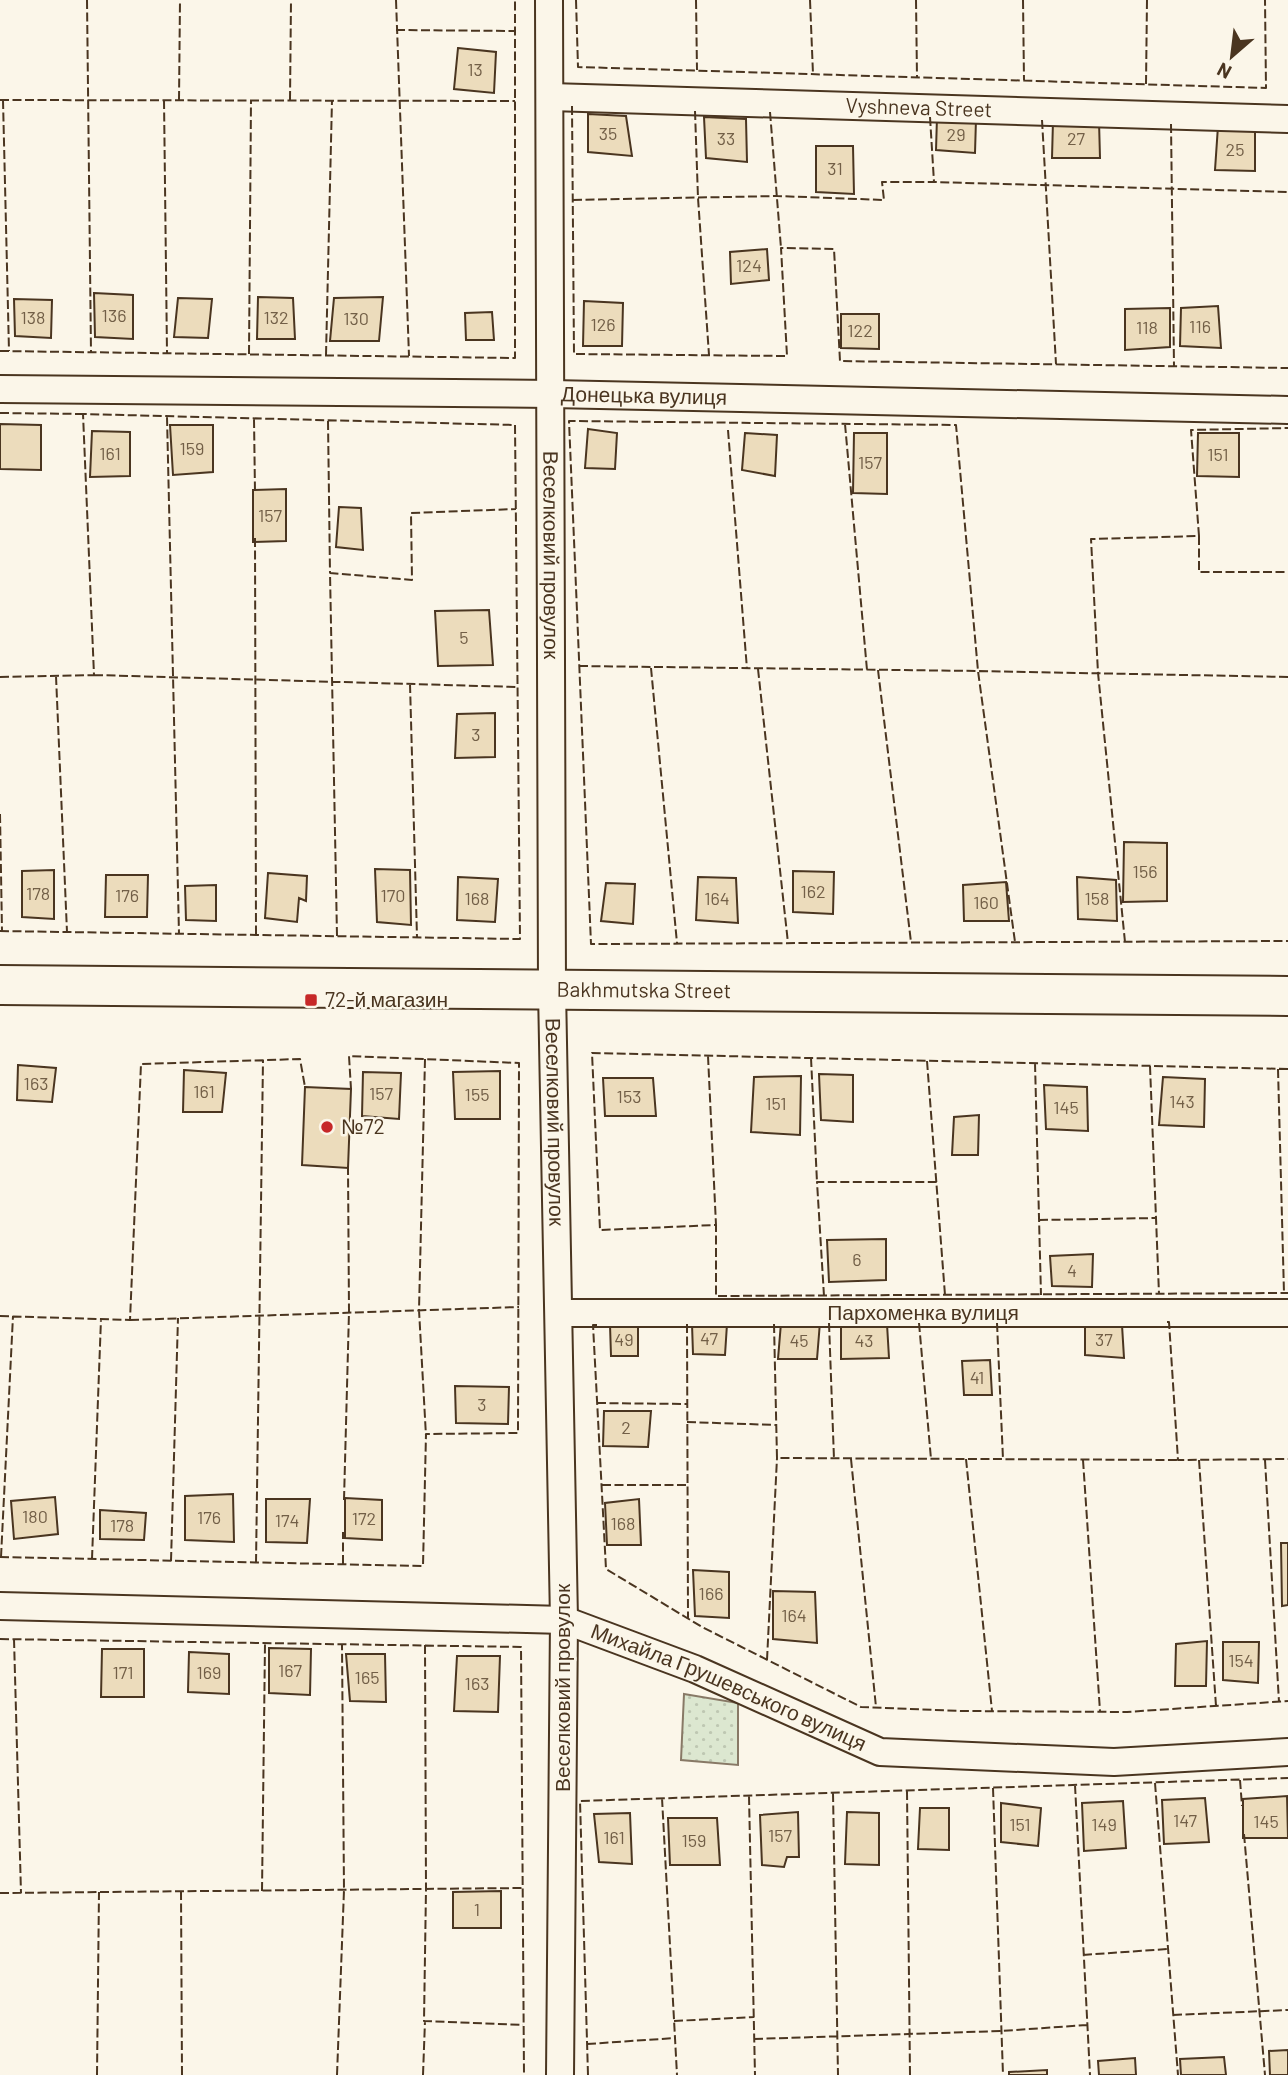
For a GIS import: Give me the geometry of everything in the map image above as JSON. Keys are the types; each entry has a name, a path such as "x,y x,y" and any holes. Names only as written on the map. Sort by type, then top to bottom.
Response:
{"street":[{"name":"Веселковий провулок","path":"549,0 552,990 564,1620 560,2075"},
{"name":"Vyshneva Street","path":"550,97 1288,119"},
{"name":"Донецька вулиця","path":"0,389 552,394 1288,410"},
{"name":"Bakhmutska Street","path":"0,985 1288,996"},
{"name":"Пархоменка вулиця","path":"559,1313 1288,1313"},
{"name":"Михайла Грушевського вулиця","path":"0,1606 564,1620 695,1669 880,1752 1114,1762 1288,1752"}],"green space":[{"path":"684,1694 738,1703 738,1765 681,1760"}],"building":[{"path":"458,48 496,52 494,93 454,89"},
{"path":"588,114 626,116 632,156 588,152"},
{"path":"704,117 746,119 747,162 706,158"},
{"path":"937,117 976,119 975,153 936,150"},
{"path":"1053,121 1099,121 1100,158 1052,158"},
{"path":"1218,126 1255,131 1255,171 1215,170"},
{"path":"816,146 853,146 854,194 816,192"},
{"path":"767,249 769,280 731,284 730,252"},
{"path":"94,293 133,295 133,339 95,337"},
{"path":"258,297 293,298 295,339 257,339"},
{"path":"383,297 379,341 330,341 334,298"},
{"path":"178,298 212,299 208,338 174,337"},
{"path":"14,299 52,300 51,338 15,336"},
{"path":"584,301 623,303 622,346 583,346"},
{"path":"1218,306 1221,348 1180,346 1181,308"},
{"path":"1170,308 1170,347 1125,350 1125,309"},
{"path":"492,312 494,340 466,340 465,313"},
{"path":"841,314 879,314 879,349 841,348"},
{"path":"0,424 41,425 41,470 0,469"},
{"path":"170,425 213,425 213,472 173,475"},
{"path":"588,429 617,433 615,469 585,468"},
{"path":"92,431 130,432 130,476 90,477"},
{"path":"745,433 777,435 775,476 742,470"},
{"path":"854,433 887,433 887,494 853,493"},
{"path":"1198,433 1239,433 1239,477 1197,476"},
{"path":"286,489 286,541 253,542 253,490"},
{"path":"339,507 361,508 363,550 336,547"},
{"path":"489,610 493,665 438,666 435,611"},
{"path":"495,713 495,757 455,758 457,714"},
{"path":"1124,842 1167,843 1167,901 1123,902"},
{"path":"375,869 410,870 411,925 377,922"},
{"path":"54,870 54,919 22,917 22,871"},
{"path":"793,871 834,872 833,914 793,912"},
{"path":"268,873 307,876 306,901 299,898 297,922 265,918"},
{"path":"106,875 148,875 147,917 105,917"},
{"path":"458,877 498,879 495,922 457,920"},
{"path":"698,877 736,878 738,923 696,920"},
{"path":"1077,877 1116,880 1117,921 1078,919"},
{"path":"1006,882 1009,921 964,921 963,885"},
{"path":"606,883 635,884 633,924 601,921"},
{"path":"216,885 216,921 186,920 185,886"},
{"path":"18,1065 56,1068 52,1102 17,1100"},
{"path":"184,1070 226,1073 222,1112 183,1112"},
{"path":"500,1071 500,1119 455,1119 453,1072"},
{"path":"363,1072 401,1073 399,1119 362,1116"},
{"path":"819,1074 853,1075 853,1122 821,1120"},
{"path":"801,1076 800,1135 751,1132 754,1077"},
{"path":"1163,1077 1205,1079 1204,1127 1159,1125"},
{"path":"603,1078 653,1078 656,1116 605,1116"},
{"path":"1044,1085 1087,1087 1088,1131 1046,1129"},
{"name":"№72","path":"305,1087 351,1089 348,1168 302,1165"},
{"path":"979,1115 978,1155 952,1155 954,1117"},
{"path":"886,1239 886,1280 829,1282 827,1240"},
{"path":"1093,1254 1092,1287 1052,1286 1050,1256"},
{"path":"820,1322 817,1359 778,1359 781,1323"},
{"path":"841,1323 887,1324 889,1358 841,1359"},
{"path":"692,1324 727,1324 725,1355 693,1354"},
{"path":"1085,1324 1122,1325 1124,1358 1085,1355"},
{"path":"610,1325 638,1325 638,1356 611,1356"},
{"path":"990,1360 992,1395 964,1395 962,1361"},
{"path":"455,1386 509,1387 508,1424 456,1423"},
{"path":"604,1411 651,1411 648,1447 603,1446"},
{"path":"233,1494 234,1542 185,1540 185,1496"},
{"path":"55,1497 58,1534 14,1539 11,1501"},
{"path":"345,1498 382,1500 382,1540 345,1538"},
{"path":"266,1499 310,1499 307,1543 266,1542"},
{"path":"639,1499 641,1545 607,1545 605,1503"},
{"path":"100,1510 146,1513 144,1540 100,1539"},
{"path":"1281,1543 1288,1543 1288,1605 1282,1606"},
{"path":"693,1570 729,1572 729,1618 695,1616"},
{"path":"773,1591 815,1592 817,1643 773,1639"},
{"path":"1207,1641 1206,1686 1175,1686 1176,1644"},
{"path":"1223,1642 1259,1642 1258,1683 1223,1680"},
{"path":"269,1648 311,1649 310,1695 269,1693"},
{"path":"102,1649 144,1649 144,1697 101,1697"},
{"path":"189,1652 229,1654 229,1694 188,1692"},
{"path":"346,1654 385,1654 386,1702 350,1701"},
{"path":"457,1656 500,1656 498,1712 454,1711"},
{"path":"1287,1796 1288,1838 1243,1838 1243,1799"},
{"path":"1205,1798 1209,1842 1164,1844 1162,1800"},
{"path":"1123,1801 1126,1848 1084,1851 1082,1803"},
{"path":"1001,1803 1041,1808 1038,1846 1001,1842"},
{"path":"920,1808 949,1808 949,1850 918,1849"},
{"path":"798,1812 799,1857 787,1857 784,1867 762,1865 760,1815"},
{"path":"847,1812 879,1813 879,1865 845,1864"},
{"path":"630,1813 632,1864 599,1862 594,1814"},
{"path":"668,1818 717,1818 720,1865 670,1865"},
{"path":"501,1891 501,1928 453,1928 453,1892"},
{"path":"1288,2050 1288,2075 1270,2075 1269,2051"},
{"path":"1224,2057 1226,2075 1181,2075 1180,2059"},
{"path":"1135,2058 1136,2075 1099,2075 1098,2061"},
{"path":"1047,2070 1047,2075 1009,2075 1009,2072"}],"fence":[{"path":"87,0 91,352"},
{"path":"179,100 180,0"},
{"path":"290,100 291,0"},
{"path":"396,0 409,356"},
{"path":"0,351 515,358 515,0"},
{"path":"576,0 578,67 1266,88 1265,0"},
{"path":"696,0 697,70"},
{"path":"810,0 813,74"},
{"path":"916,0 917,77"},
{"path":"1023,0 1024,80"},
{"path":"1146,84 1147,0"},
{"path":"396,30 515,31"},
{"path":"0,100 515,101"},
{"path":"3,100 9,351"},
{"path":"164,100 167,353"},
{"path":"249,354 251,100"},
{"path":"326,355 332,100"},
{"path":"572,106 574,354 787,356 781,248 834,249 840,361 1288,368"},
{"path":"695,111 709,355"},
{"path":"770,112 781,248"},
{"path":"930,117 934,182"},
{"path":"1042,120 1056,364"},
{"path":"1171,124 1174,366"},
{"path":"573,200 777,196 884,200 882,182 1288,192"},
{"path":"0,413 83,414"},
{"path":"0,677 94,675 83,414 515,425 520,939 0,931"},
{"path":"167,417 179,934"},
{"path":"254,419 255,492"},
{"path":"328,421 330,573"},
{"path":"1288,677 978,671 956,425 569,421 591,944 1288,941"},
{"path":"845,424 867,670"},
{"path":"1125,942 1098,673 1091,539 1199,536 1191,430 1288,428"},
{"path":"728,430 747,669"},
{"path":"337,936 330,573 412,580 411,513 516,509"},
{"path":"1199,536 1199,572 1288,572"},
{"path":"255,538 256,935"},
{"path":"579,666 978,671 1015,942"},
{"path":"651,668 677,943"},
{"path":"758,669 788,943"},
{"path":"878,670 911,942"},
{"path":"94,675 517,687"},
{"path":"56,676 67,932"},
{"path":"410,684 417,937"},
{"path":"0,814 2,931"},
{"path":"1288,1069 592,1053 600,1230 716,1225 716,1296 1288,1293"},
{"path":"0,1557 423,1566 426,1434 518,1433 519,1063 349,1056 351,1089"},
{"path":"708,1056 716,1225"},
{"path":"811,1058 817,1182"},
{"path":"0,1316 130,1320 141,1064 300,1059 305,1087"},
{"path":"425,1059 419,1310 426,1436"},
{"path":"256,1563 263,1060"},
{"path":"927,1061 945,1295"},
{"path":"1035,1063 1041,1295"},
{"path":"1150,1066 1159,1294"},
{"path":"1278,1069 1284,1293"},
{"path":"344,1500 349,1312 348,1168"},
{"path":"824,1296 817,1182 937,1182"},
{"path":"1039,1220 1156,1218"},
{"path":"130,1320 519,1307"},
{"path":"1,1557 13,1316"},
{"path":"171,1561 178,1318"},
{"path":"92,1559 101,1319"},
{"path":"1167,1322 1178,1460 1288,1459"},
{"path":"829,1323 834,1459"},
{"path":"919,1323 931,1459"},
{"path":"997,1323 1003,1459"},
{"path":"687,1324 688,1618"},
{"path":"774,1324 777,1458 1178,1460"},
{"path":"597,1325 593,1325 606,1569 702,1627 861,1707 1127,1712 1288,1701"},
{"path":"597,1403 687,1404"},
{"path":"687,1422 776,1425"},
{"path":"767,1660 777,1458"},
{"path":"851,1459 876,1707"},
{"path":"966,1459 992,1711"},
{"path":"1083,1460 1100,1711"},
{"path":"1199,1460 1216,1706"},
{"path":"1265,1460 1279,1702"},
{"path":"602,1485 687,1485"},
{"path":"343,1532 343,1564"},
{"path":"0,1639 521,1647 524,2075"},
{"path":"14,1639 21,1893"},
{"path":"262,1891 265,1643"},
{"path":"337,2075 344,1890 342,1644"},
{"path":"425,1645 424,2021 523,2025"},
{"path":"588,2075 580,1801 1288,1778"},
{"path":"1240,1780 1242,1806"},
{"path":"1155,1783 1178,2075"},
{"path":"1075,1785 1090,2075"},
{"path":"993,1788 1003,2075"},
{"path":"907,1791 910,2075"},
{"path":"833,1793 838,2075"},
{"path":"749,1796 755,2075"},
{"path":"662,1798 677,2075"},
{"path":"1244,1834 1265,2075"},
{"path":"0,1893 523,1888"},
{"path":"181,1891 182,2075"},
{"path":"97,2075 99,1892"},
{"path":"1083,1955 1168,1949"},
{"path":"1173,2015 1288,2010"},
{"path":"674,2021 754,2017"},
{"path":"423,2075 425,2021"},
{"path":"754,2039 1001,2031 1087,2025"},
{"path":"587,2044 675,2038"}],"place":[{"name":"72-й магазин","path":"311,1000"},
{"name":"№72","path":"327,1127"}]}
